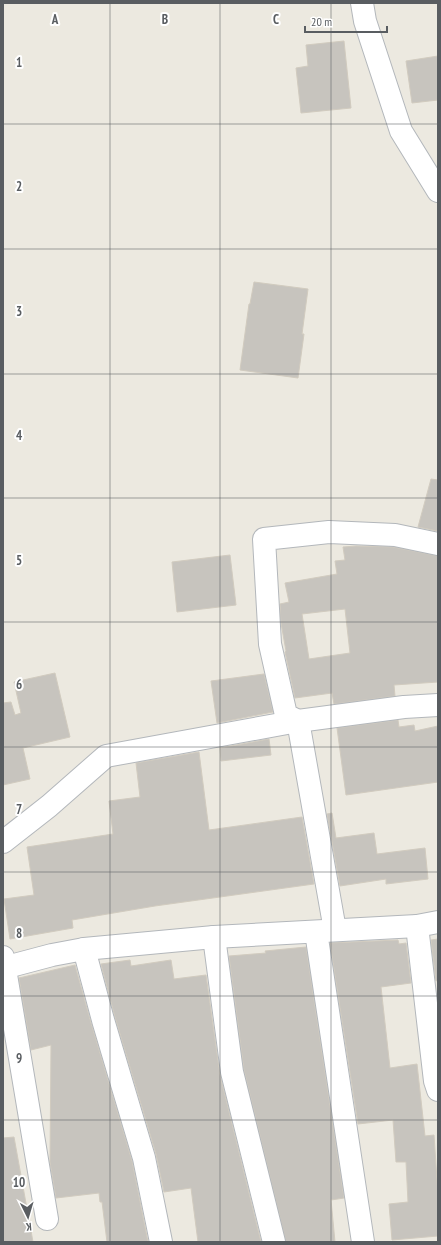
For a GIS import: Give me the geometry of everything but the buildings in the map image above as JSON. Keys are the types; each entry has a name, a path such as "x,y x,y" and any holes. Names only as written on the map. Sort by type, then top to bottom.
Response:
{"street":[{"path":"362,3 365,21 401,132 438,192"},
{"path":"298,721 286,715 270,644 264,539 329,532 395,535 438,544"},
{"path":"3,842 49,806 106,756 298,721 404,707 438,705"},
{"path":"298,721 363,1242"},
{"path":"47,1219 4,964 84,949 214,937 417,926 438,922"},
{"path":"417,926 435,1080 438,1090"},
{"path":"214,937 232,1072 274,1242"},
{"path":"84,949 103,1020 144,1158 161,1242"}]}
